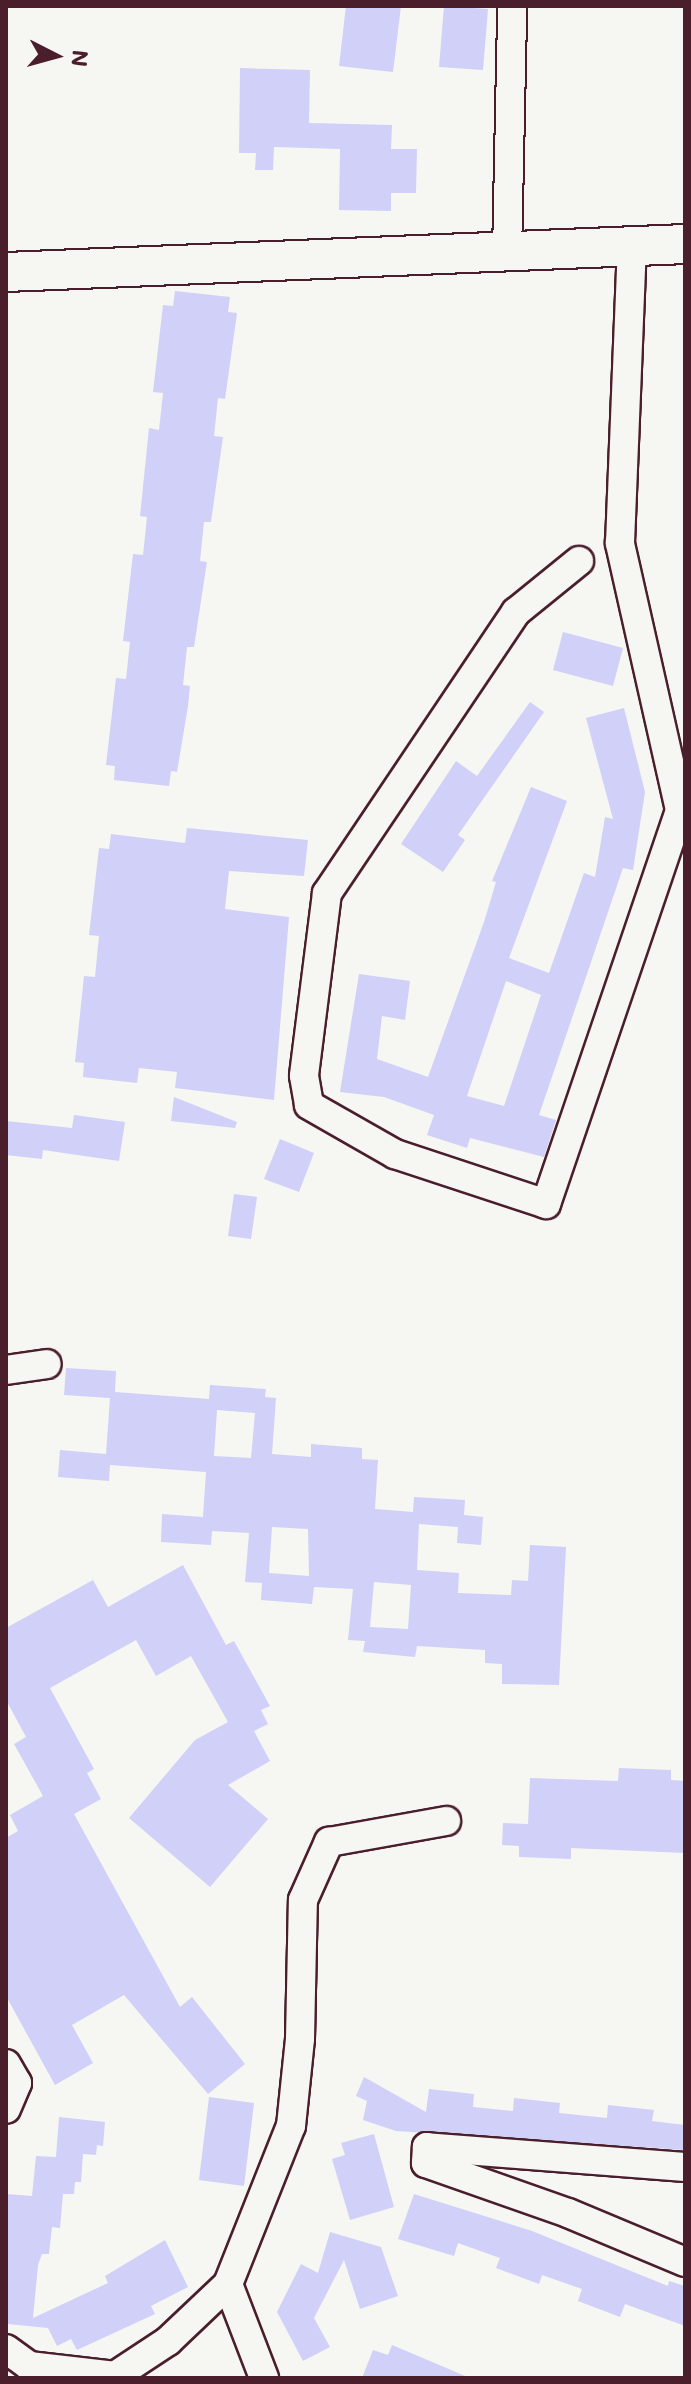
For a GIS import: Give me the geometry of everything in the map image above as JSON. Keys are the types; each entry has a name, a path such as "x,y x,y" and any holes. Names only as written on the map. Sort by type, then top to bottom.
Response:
{"street":[{"path":"507,255 512,6"},
{"path":"20,271 507,255 685,244"},
{"path":"579,561 516,612 327,893 304,1076 309,1105 395,1154 546,1204 680,810 620,543 632,247"},
{"path":"6,1370 47,1364"},
{"path":"6,2349 29,2366 115,2376 168,2341 228,2284 291,2126 300,2039 303,1900 329,1842 446,1821"},
{"path":"6,2064 17,2083 6,2109"},
{"path":"685,2167 427,2147 426,2163 568,2213 685,2262"},
{"path":"228,2284 264,2378"}],"building":[{"path":"346,6 401,6 393,72 339,66"},
{"path":"444,6 488,9 483,70 439,67"},
{"path":"240,68 310,70 309,123 392,125 391,149 417,149 416,193 391,193 391,211 339,210 340,149 274,147 273,170 255,170 256,153 239,153"},
{"path":"175,291 230,297 228,312 237,313 225,399 218,398 214,436 223,437 211,522 204,522 200,561 207,562 194,647 187,647 183,685 190,686 188,706 177,772 171,771 169,786 114,780 115,766 106,765 116,678 126,679 130,642 123,641 133,554 143,555 147,517 140,516 149,428 159,430 163,393 153,392 163,305 173,306"},
{"path":"563,632 623,648 613,686 553,670"},
{"path":"530,702 544,712 458,835 465,840 443,872 401,844 456,761 477,776"},
{"path":"624,708 645,792 633,870 623,868 539,1115 556,1120 544,1157 470,1138 467,1148 427,1135 434,1115 384,1097 340,1092 359,974 410,981 405,1020 382,1016 377,1059 428,1077 484,922 496,882 492,881 531,787 567,801 509,958 549,973 584,873 595,877 605,817 613,819 586,718","holes":["506,981 541,995 504,1106 467,1096"]},
{"path":"187,828 308,840 304,876 229,871 225,909 289,917 274,1100 175,1088 177,1072 139,1068 137,1083 83,1077 84,1063 75,1062 84,976 95,977 99,936 89,935 99,848 109,849 111,834 185,843"},
{"path":"174,1097 237,1122 235,1128 171,1121"},
{"path":"74,1115 125,1122 119,1161 43,1150 42,1159 6,1155 6,1121 72,1128"},
{"path":"280,1139 314,1153 299,1192 264,1179"},
{"path":"234,1194 257,1197 251,1239 228,1236"},
{"path":"66,1368 116,1371 115,1392 209,1399 210,1385 266,1389 265,1397 276,1398 272,1454 311,1457 311,1444 362,1448 362,1459 378,1460 375,1509 413,1512 414,1497 465,1500 464,1515 483,1517 481,1545 457,1543 458,1527 419,1524 417,1570 459,1573 458,1593 511,1595 512,1580 528,1581 530,1545 566,1547 559,1685 502,1684 502,1664 485,1663 485,1650 417,1646 415,1657 363,1652 365,1641 348,1640 353,1589 314,1587 312,1604 261,1600 262,1583 245,1582 249,1533 212,1531 211,1545 161,1542 162,1514 203,1517 206,1472 110,1465 109,1481 58,1477 60,1450 106,1454 110,1398 64,1395","holes":["217,1410 255,1413 251,1458 214,1456","272,1527 308,1529 309,1576 269,1573","374,1582 411,1585 408,1629 370,1627"]},
{"path":"183,1565 226,1645 234,1641 270,1706 261,1710 268,1724 254,1731 270,1761 228,1785 268,1819 210,1887 129,1818 195,1740 228,1722 191,1656 156,1676 136,1640 50,1688 94,1769 87,1773 101,1799 74,1814 180,2007 192,1997 245,2064 208,2094 124,1995 72,2025 93,2063 55,2085 6,1996 6,1838 18,1831 10,1815 43,1796 14,1744 26,1737 6,1700 6,1628 93,1580 108,1607"},
{"path":"619,1768 671,1770 671,1780 685,1781 685,1853 571,1848 571,1859 519,1857 519,1846 502,1845 503,1823 528,1824 530,1778 618,1781"},
{"path":"364,2077 426,2112 429,2089 474,2094 473,2107 513,2111 514,2098 560,2103 559,2113 607,2118 608,2105 654,2110 652,2121 685,2125 685,2150 396,2131 363,2120 367,2101 356,2096"},
{"path":"209,2097 254,2103 244,2186 199,2180"},
{"path":"59,2117 105,2122 103,2146 97,2145 96,2155 83,2154 81,2182 75,2182 74,2194 63,2194 60,2228 52,2227 49,2254 42,2254 38,2265 33,2318 108,2283 105,2276 165,2240 188,2287 151,2306 155,2314 77,2350 71,2339 57,2346 48,2328 8,2324 6,2305 6,2194 32,2196 36,2156 56,2157"},
{"path":"374,2134 394,2207 350,2220 332,2159 345,2155 341,2143"},
{"path":"414,2194 532,2231 668,2286 669,2281 685,2286 685,2326 625,2304 620,2317 578,2301 582,2289 542,2275 539,2284 496,2268 500,2258 458,2243 454,2256 398,2239"},
{"path":"330,2232 381,2247 398,2296 360,2309 344,2260 314,2318 330,2347 303,2361 277,2312 301,2264 318,2273"},
{"path":"392,2345 470,2378 362,2378 373,2350 388,2355"}]}
